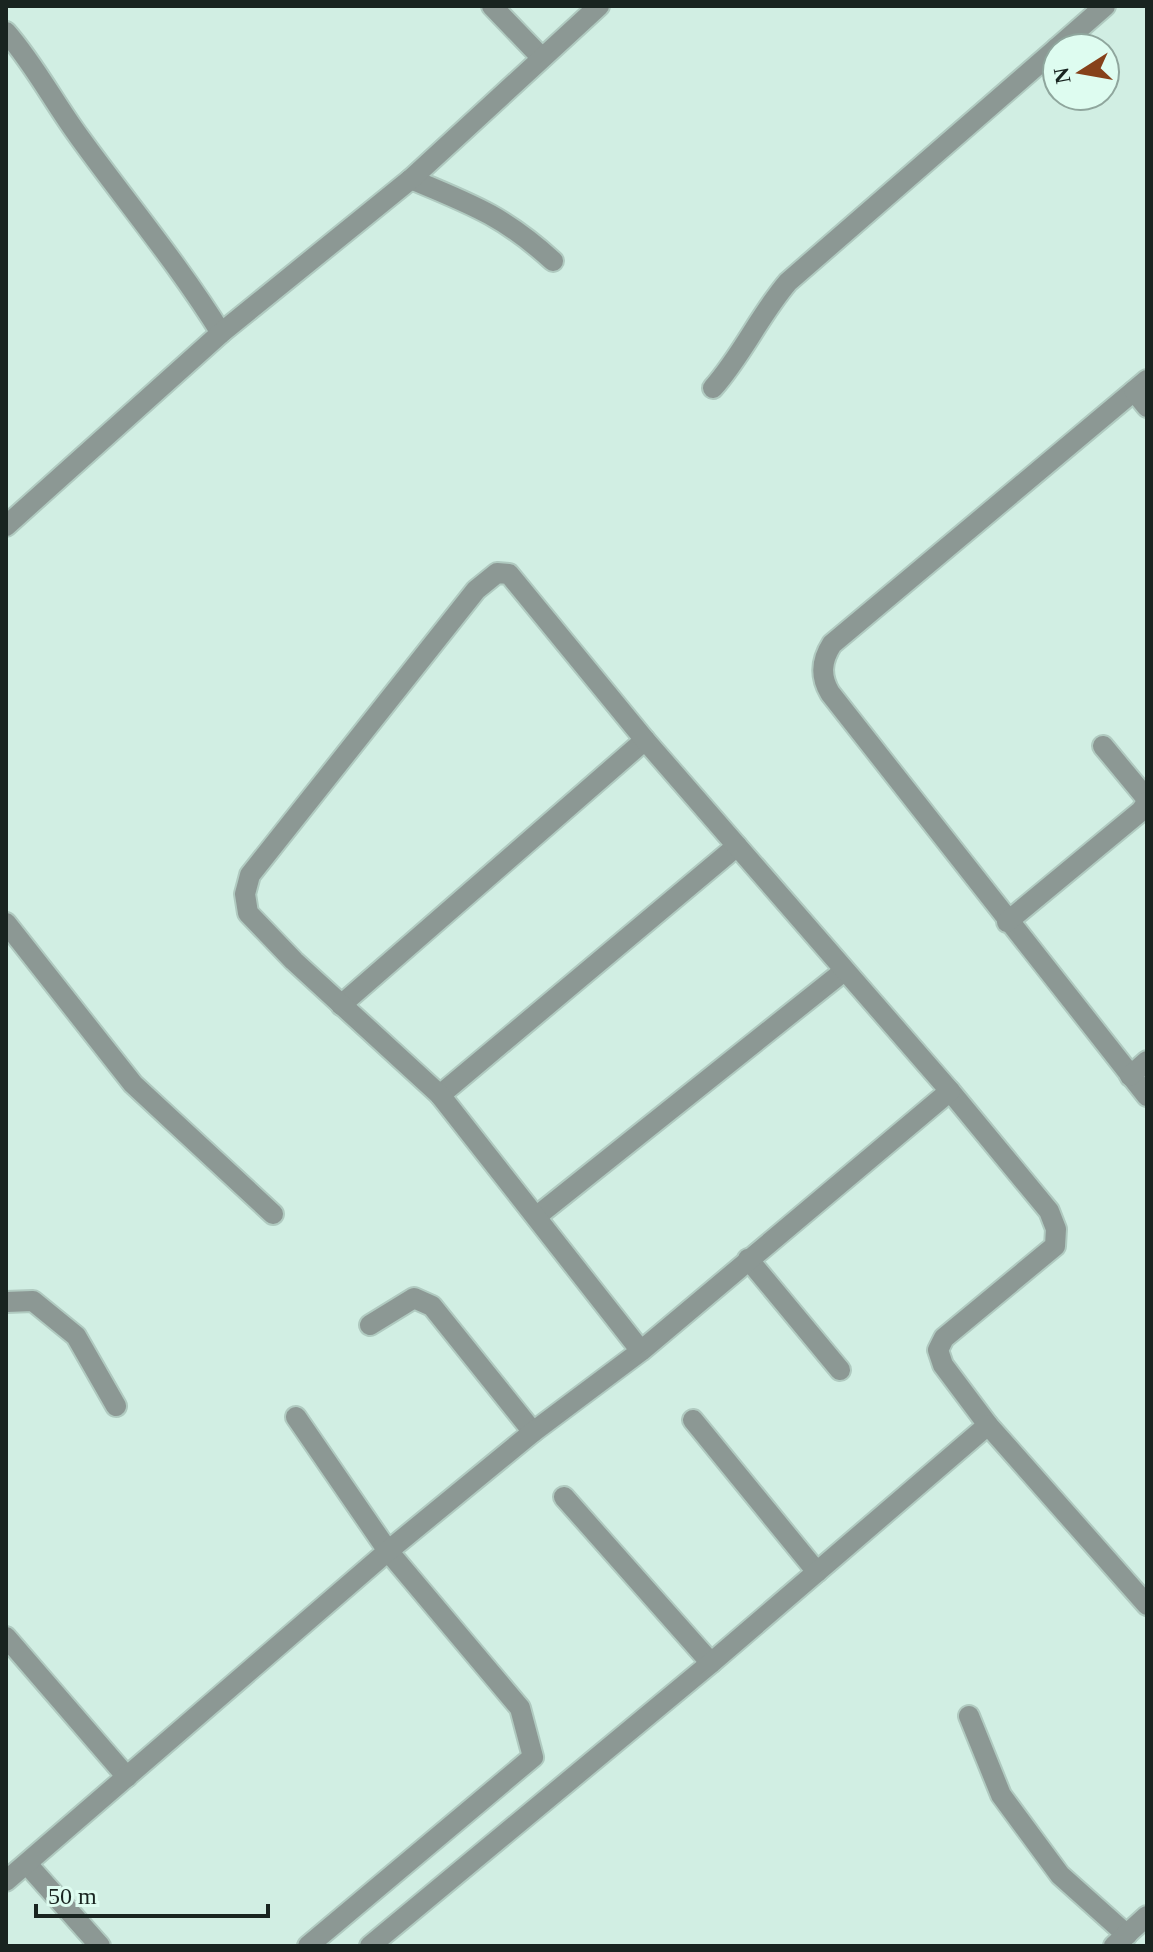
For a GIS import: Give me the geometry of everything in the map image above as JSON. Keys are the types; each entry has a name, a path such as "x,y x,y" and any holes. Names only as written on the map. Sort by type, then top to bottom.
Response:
{"street":[{"path":"492,6 541,57"},
{"path":"6,526 221,333 411,179 599,6"},
{"path":"1075,32 1105,6"},
{"path":"6,32 31,61 74,131 201,301 221,333"},
{"path":"713,388 740,357 760,315 788,282 1041,62"},
{"path":"411,179 484,209 518,228 553,261"},
{"path":"1143,393 832,644 824,656 823,682 1007,922 1147,1096"},
{"path":"641,1351 440,1095 341,1005 248,913 245,894 250,875 487,578 497,573 509,574 645,740 950,1091 1049,1211 1056,1229 1055,1246 944,1338 938,1350 943,1365 988,1425 1147,1605"},
{"path":"341,1005 645,740"},
{"path":"1007,922 1141,811 1147,800 1103,746"},
{"path":"440,1095 737,846"},
{"path":"6,923 133,1084 273,1214"},
{"path":"537,1216 844,971"},
{"path":"1130,1076 1147,1061"},
{"path":"6,1881 388,1551 533,1432 641,1351 950,1091"},
{"path":"748,1259 840,1370"},
{"path":"370,1325 414,1298 432,1306 533,1432"},
{"path":"6,1302 33,1301 76,1336 116,1406"},
{"path":"296,1417 388,1551 520,1708 533,1757 308,1946"},
{"path":"693,1420 817,1572"},
{"path":"370,1946 711,1663 988,1425"},
{"path":"564,1497 711,1663"},
{"path":"6,1637 127,1777"},
{"path":"969,1716 1001,1795 1060,1875 1120,1940 1147,1916"},
{"path":"27,1864 100,1946"}]}
